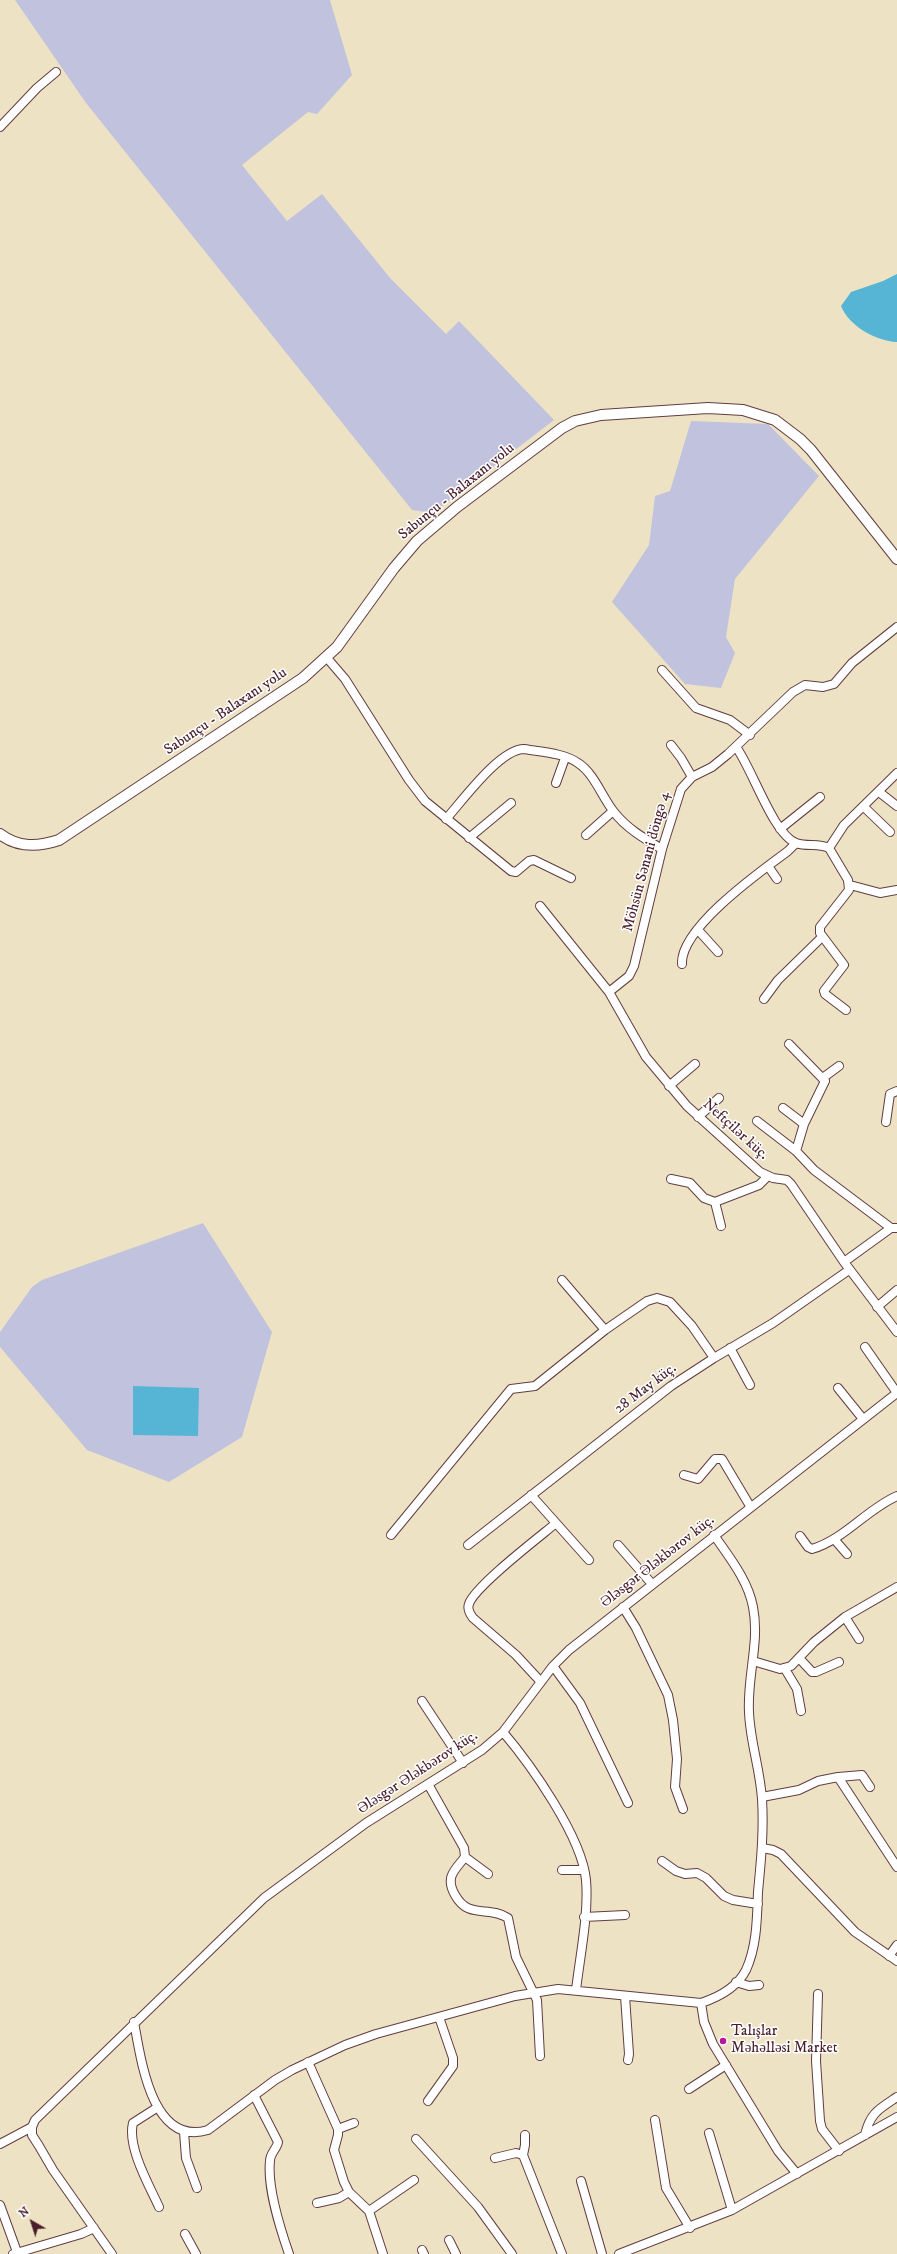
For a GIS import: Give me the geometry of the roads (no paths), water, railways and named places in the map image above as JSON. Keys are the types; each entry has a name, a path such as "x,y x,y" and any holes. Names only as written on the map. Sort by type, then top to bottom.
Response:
{"street":[{"path":"0,127 37,88 56,72"},
{"name":"Sabunçu - Balaxanı yolu","path":"0,834 17,843 28,846 59,840 303,678 327,658 351,628 398,563 422,537 562,428 575,421 601,415 708,408 743,410 767,416 783,425 811,450 897,559"},
{"name":"Möhsün Sənani döngə 4","path":"609,992 629,976 634,966 662,849 681,789 692,777 712,767 750,735 793,692 805,686 823,687 834,684 852,662 897,627"},
{"path":"327,658 345,679 416,791 446,819 510,871 516,872 529,861 534,860 571,878"},
{"path":"662,670 696,708 730,720 750,735"},
{"path":"671,745 692,777"},
{"path":"736,747 744,758 780,829 796,843 818,844 829,848 850,884 880,893 897,890"},
{"path":"446,819 508,754 524,749 565,758 578,763 589,774 613,811 638,835 662,849"},
{"path":"556,783 565,758"},
{"path":"829,848 844,825 897,773"},
{"path":"879,792 897,806"},
{"path":"780,829 820,797"},
{"path":"469,838 511,803"},
{"path":"864,807 890,832"},
{"path":"586,835 613,811"},
{"path":"682,964 682,954 698,930 723,902 788,852 796,843"},
{"path":"768,866 777,879"},
{"path":"846,1010 825,994 824,991 844,965 822,938 820,927 844,897 850,884"},
{"name":"Neftçilər küç.","path":"540,906 609,992 646,1057 669,1086 698,1117 751,1165 768,1176 787,1180 791,1184 805,1208 849,1270 897,1332"},
{"path":"698,930 718,952"},
{"path":"764,999 778,980 822,938"},
{"path":"789,1044 824,1077 825,1081 804,1124 796,1150"},
{"path":"669,1086 695,1064"},
{"path":"824,1077 838,1066"},
{"path":"886,1122 890,1094 897,1091"},
{"path":"698,1117 719,1098"},
{"path":"783,1108 804,1124"},
{"path":"757,1121 796,1150 814,1170 894,1228 844,1262"},
{"path":"671,1179 690,1183 704,1198 715,1202 758,1185 768,1176"},
{"path":"715,1202 721,1226"},
{"name":"28 May küç.","path":"468,1545 671,1386 730,1348 773,1323 849,1270"},
{"path":"562,1280 605,1330"},
{"path":"877,1307 897,1290"},
{"path":"391,1535 510,1389 535,1386 605,1330 648,1301 658,1298 670,1302 699,1335 714,1358"},
{"path":"865,1347 897,1393"},
{"path":"730,1348 750,1385"},
{"path":"838,1388 863,1419"},
{"name":"Ələsgər Ələkbərov küç.","path":"32,2127 36,2120 134,2022 264,1898 366,1823 463,1763 503,1732 553,1666 569,1650 750,1506 897,1393"},
{"path":"684,1475 698,1479 715,1459 722,1459 750,1506"},
{"path":"531,1495 555,1524 589,1560"},
{"path":"800,1536 808,1547 812,1549 834,1539 897,1496"},
{"path":"541,1682 516,1656 473,1618 469,1613 468,1605 472,1598 503,1567 555,1524"},
{"path":"134,2022 142,2068 158,2107 167,2120 177,2129 196,2134 208,2130 281,2077 308,2062 345,2045 376,2034 534,1992 558,1989 576,1990 701,2003 716,1998 736,1982 745,1971 752,1955 755,1938 762,1848 762,1798 750,1731 749,1709 756,1627 753,1605 746,1586 738,1570 714,1535"},
{"path":"834,1539 847,1554"},
{"path":"618,1545 652,1584"},
{"path":"785,1669 799,1658 814,1642 845,1617 897,1588"},
{"path":"623,1606 636,1628 668,1695 677,1759 675,1787 683,1809"},
{"path":"845,1617 859,1639"},
{"path":"799,1658 812,1672 816,1672 839,1662"},
{"path":"753,1661 785,1669 797,1689 801,1711"},
{"path":"553,1666 580,1703 628,1803"},
{"path":"422,1701 463,1763"},
{"path":"503,1732 536,1774 582,1858 586,1887 576,1990"},
{"path":"762,1798 799,1790 818,1781 838,1777 862,1775 870,1787"},
{"path":"838,1777 897,1867"},
{"path":"428,1784 464,1848 465,1857 451,1876 450,1887 463,1907 469,1910 503,1915 508,1918 516,1957 534,1992 539,2014 540,2056"},
{"path":"762,1848 773,1850 781,1854 812,1884 855,1932 897,1961"},
{"path":"465,1857 488,1874"},
{"path":"662,1861 676,1871 685,1874 697,1873 706,1878 724,1896 733,1900 758,1904"},
{"path":"562,1870 584,1870"},
{"path":"584,1917 625,1915"},
{"path":"889,1956 897,1945"},
{"path":"736,1982 749,1986 759,1985"},
{"path":"818,1994 816,2061 820,2121 822,2129 839,2151"},
{"path":"625,1996 629,2054 628,2060"},
{"path":"701,2003 707,2032 778,2151 797,2174"},
{"path":"428,2101 452,2066 453,2058 439,2017"},
{"path":"308,2062 338,2129 334,2150 344,2182 349,2192 369,2211 383,2254"},
{"path":"689,2089 726,2065"},
{"path":"254,2096 278,2142 270,2157 270,2169 278,2221 289,2254"},
{"path":"865,2135 868,2120 875,2112 897,2097"},
{"path":"158,2107 134,2123 132,2129 133,2141 142,2170 159,2207"},
{"path":"618,2254 690,2228 732,2210 897,2117"},
{"path":"655,2120 666,2188 690,2228"},
{"path":"338,2129 354,2123"},
{"path":"0,2144 32,2127 32,2135 53,2170 112,2254"},
{"path":"184,2132 186,2158 197,2188"},
{"path":"709,2133 732,2210"},
{"path":"525,2135 526,2145 523,2155 562,2254"},
{"path":"416,2139 478,2207 512,2254"},
{"path":"495,2158 516,2153 523,2155"},
{"path":"369,2211 414,2180"},
{"path":"581,2181 602,2254"},
{"path":"317,2203 339,2198 349,2192"},
{"path":"0,2205 15,2253 81,2234 94,2228"},
{"path":"185,2234 196,2254"},
{"path":"449,2240 456,2254"}],"water":[{"path":"897,274 897,342 881,339 864,331 850,320 841,306 851,292 883,281"},
{"path":"133,1386 199,1388 198,1436 133,1435"}],"place":[{"name":"Talışlar Məhəlləsi Market","path":"723,2041"}]}
